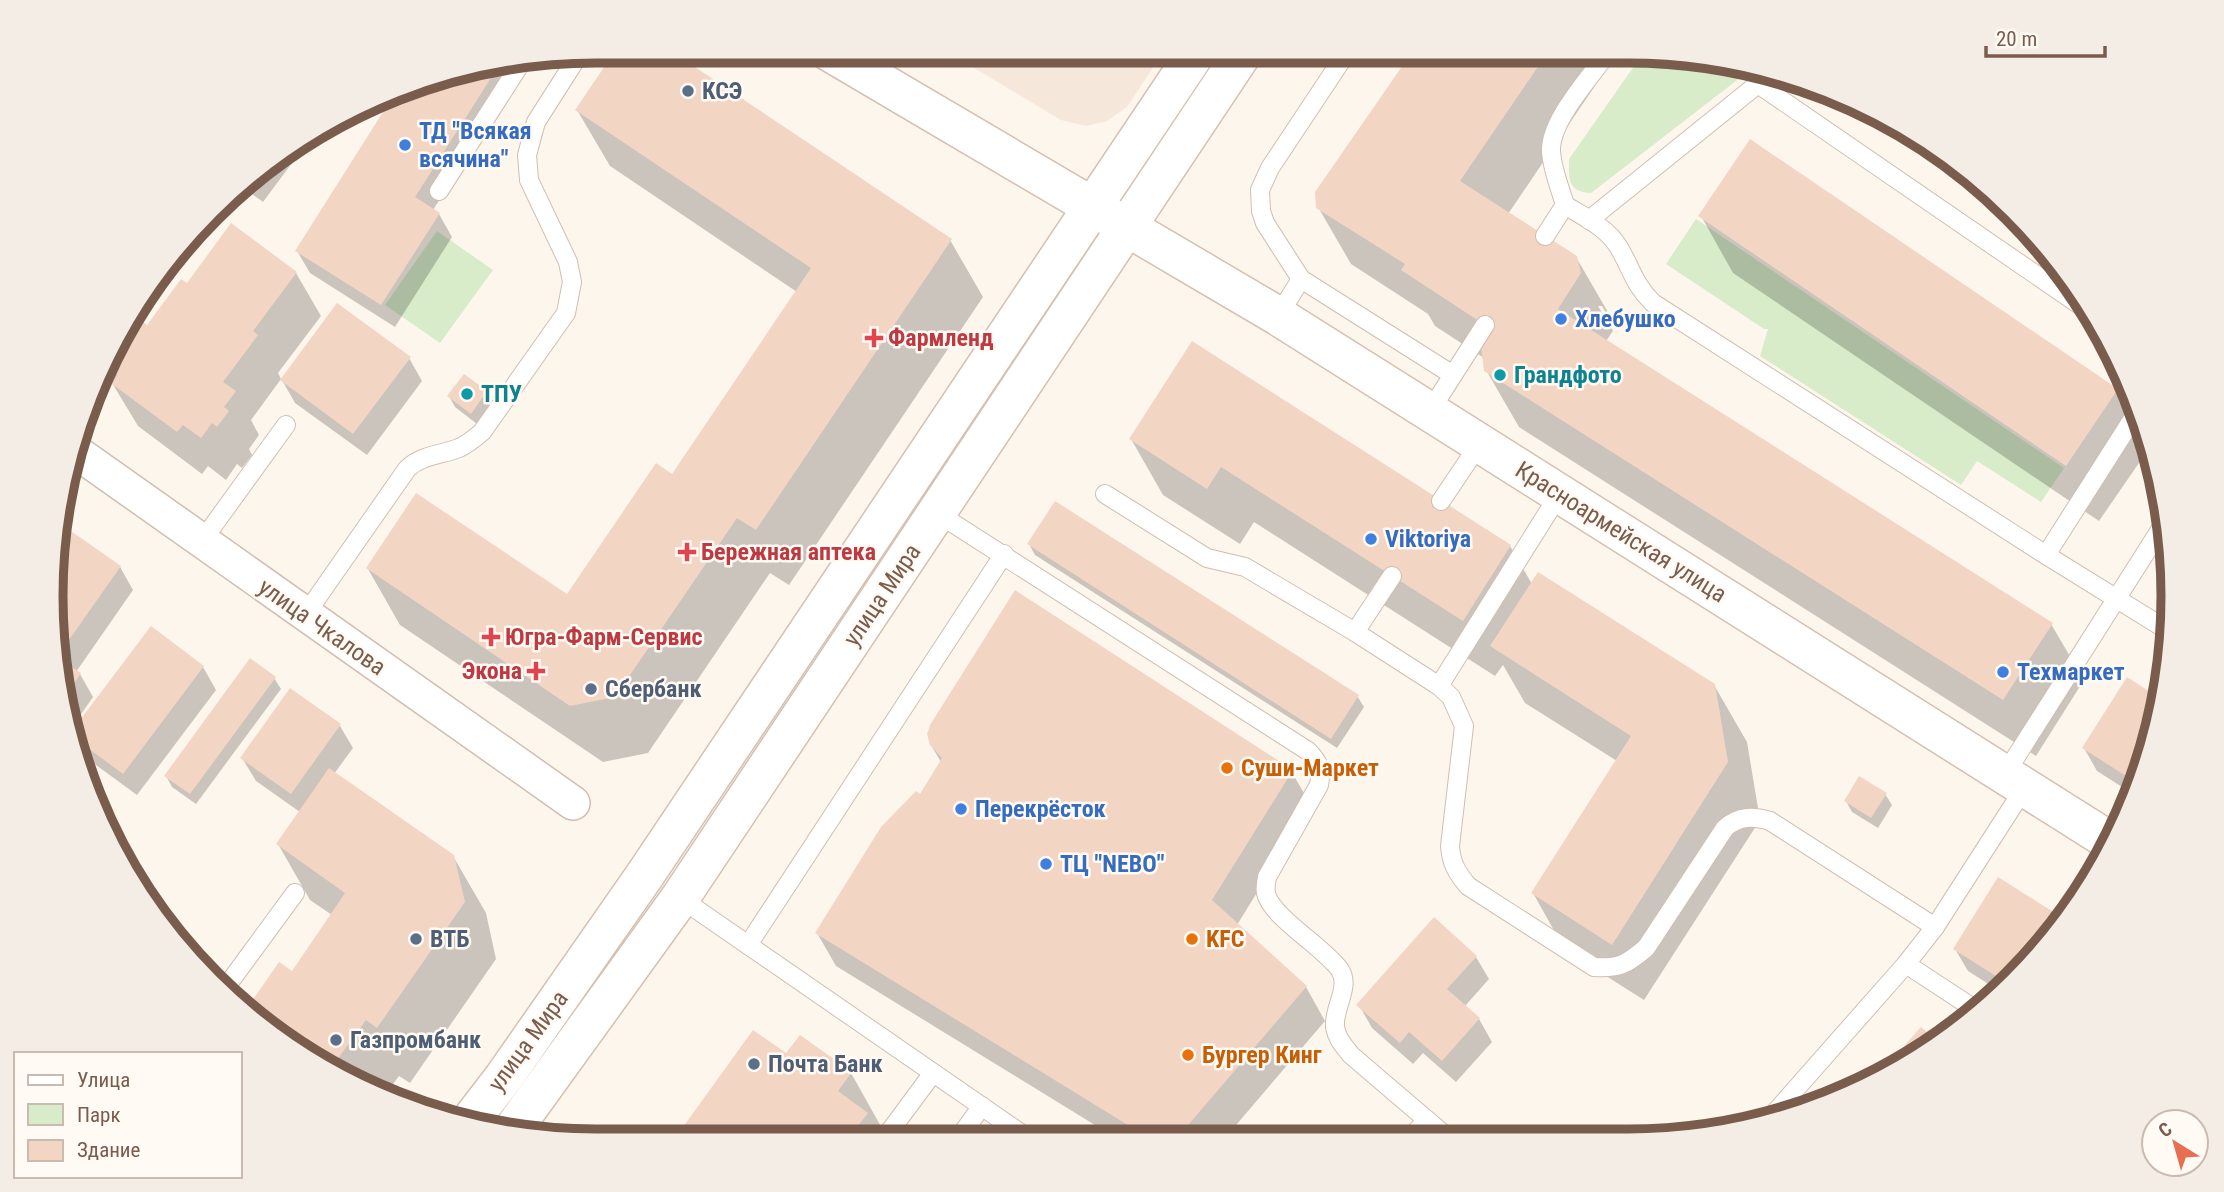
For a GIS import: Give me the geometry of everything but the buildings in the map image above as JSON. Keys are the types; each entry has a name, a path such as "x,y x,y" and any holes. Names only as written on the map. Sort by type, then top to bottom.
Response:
{"main road":[{"path":"849,63 1094,205"},
{"name":"улица Мира","path":"475,1115 645,875 1189,63"},
{"name":"улица Мира","path":"519,1123 680,898 1236,63"},
{"name":"Красноармейская улица","path":"1094,205 1430,411 2103,837"},
{"path":"645,875 680,898"}],"street":[{"name":"улица Чкалова","path":"82,456 573,803"}],"lane":[{"path":"1340,63 1270,168 1260,190 1261,211 1265,223 1301,279 1453,375"},
{"path":"1600,63 1561,118 1551,149 1552,161 1565,205 1608,233 1619,248 1640,290 1653,303 2160,626"},
{"path":"306,615 407,469 414,462 464,445 482,432 566,313 572,282 568,262 529,180 527,155 536,122 574,64"},
{"path":"439,191 517,69"},
{"path":"1588,220 1763,80"},
{"path":"1758,84 2069,298"},
{"path":"1545,236 1565,205"},
{"path":"1278,316 1301,279"},
{"path":"1430,411 1485,325"},
{"path":"2046,555 2132,422"},
{"path":"202,541 286,425"},
{"path":"1441,501 1480,443"},
{"path":"1439,685 1560,493"},
{"path":"1105,494 1207,558 1245,567 1356,632 1439,685 1451,697 1464,726 1450,846 1451,859 1457,874 1468,886 1594,967 1612,969 1630,962 1646,948 1725,828 1734,820 1747,817 1770,821 1935,927"},
{"path":"937,513 1308,751 1318,762 1320,785 1267,877 1266,893 1272,907 1334,962 1342,974 1343,989 1336,1012 1335,1027 1340,1042 1351,1055 1438,1129"},
{"path":"1780,1107 1906,964 1935,927 2117,599 2157,535"},
{"path":"748,945 1004,554"},
{"path":"1356,632 1392,576"},
{"path":"229,982 295,893"},
{"path":"680,898 1015,1129"},
{"path":"1906,964 1969,1005"},
{"path":"891,1129 933,1073"},
{"path":"965,1129 982,1106"},
{"path":"1419,1129 1427,1120"}],"shaded area":[{"path":"966,63 1156,63 1127,107 1107,121 1086,126 1061,120"}],"green space":[{"path":"1636,63 1698,68 1743,76 1591,193 1573,187 1569,159"},
{"path":"1696,219 2064,468 2041,502 1977,461 1961,485 1760,356 1768,329 1764,329 1666,264"},
{"path":"437,231 493,270 440,343 385,305"}],"place":[{"name":"КСЭ","path":"688,91"},
{"name":"ТД \"Всякая всячина\"","path":"405,145"},
{"name":"Хлебушко","path":"1561,319"},
{"name":"Фармленд","path":"874,338"},
{"name":"Грандфото","path":"1500,375"},
{"name":"ТПУ","path":"467,394"},
{"name":"Viktoriya","path":"1371,539"},
{"name":"Бережная аптека","path":"687,552"},
{"name":"Югра-Фарм-Сервис","path":"491,637"},
{"name":"Экона","path":"536,671"},
{"name":"Техмаркет","path":"2003,672"},
{"name":"Сбербанк","path":"591,689"},
{"name":"Суши-Маркет","path":"1227,768"},
{"name":"Перекрёсток","path":"961,809"},
{"name":"ТЦ \"NEBO\"","path":"1046,864"},
{"name":"ВТБ","path":"416,939"},
{"name":"KFC","path":"1192,939"},
{"name":"Газпромбанк","path":"336,1040"},
{"name":"Бургер Кинг","path":"1188,1055"},
{"name":"Почта Банк","path":"754,1064"}]}
